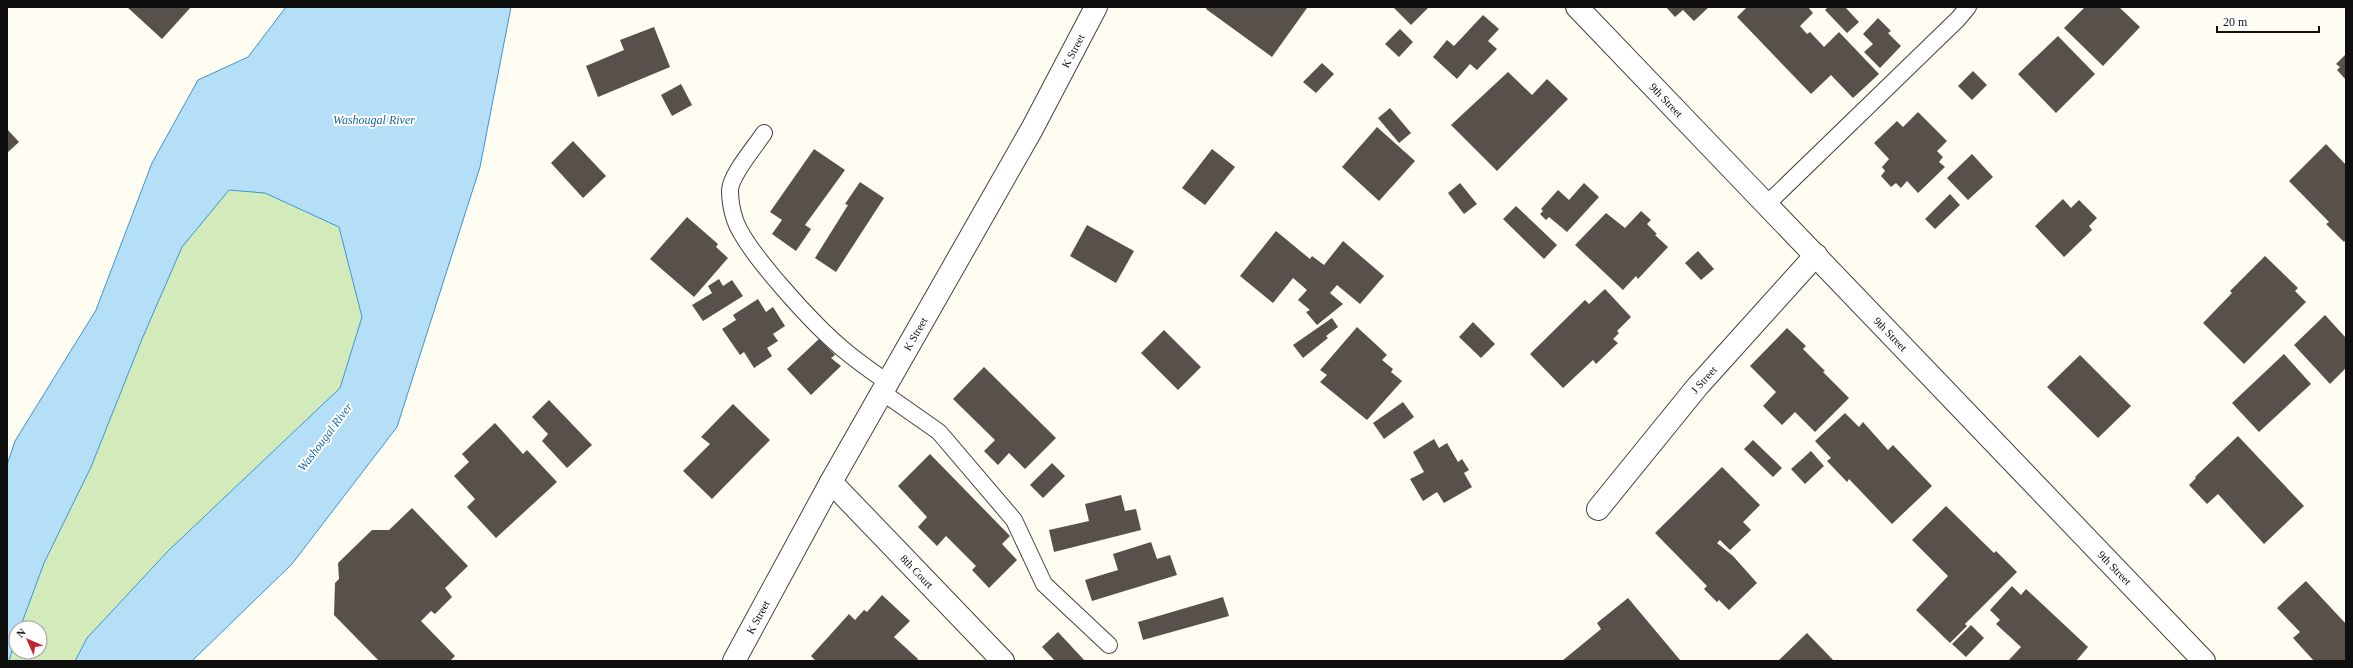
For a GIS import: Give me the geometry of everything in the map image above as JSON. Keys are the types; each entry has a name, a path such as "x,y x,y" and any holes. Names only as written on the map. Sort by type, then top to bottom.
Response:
{"street":[{"name":"K Street","path":"734,661 831,482 1032,129 1096,7"},
{"name":"9th Street","path":"1577,7 2204,661"},
{"name":"J Street","path":"1598,509 1697,387 1816,255"},
{"name":"8th Court","path":"831,482 1003,661"}],"lane":[{"path":"1767,204 1958,19 1968,7"},
{"path":"764,133 736,174 730,188 731,204 735,222 772,274 820,327 885,388 939,432 1014,520 1044,584 1109,645"}],"green space":[{"path":"229,190 265,193 339,227 362,317 340,388 168,551 87,638 75,661 9,661 48,660 48,620 23,620 44,563 91,467 142,339 182,247"}],"water":[{"name":"Washougal River","path":"286,7 511,7 480,167 397,427 292,564 192,661 75,661 87,638 168,551 340,388 362,317 339,227 265,193 229,190 182,247 142,339 91,467 44,563 23,620 8,620 8,660 9,660 7,661 7,465 15,441 96,310 152,163 198,80 248,57"}],"building":[{"path":"127,7 191,7 162,39"},
{"path":"1207,7 1307,8 1272,57 1206,9"},
{"path":"1393,7 1429,7 1411,25"},
{"path":"1666,7 1709,7 1694,21 1683,10 1675,17"},
{"path":"1747,7 1808,7 1813,13 1800,26 1807,34 1810,32 1824,47 1839,32 1879,74 1853,98 1831,75 1811,94 1737,17"},
{"path":"1828,7 1845,7 1859,22 1847,33 1825,10"},
{"path":"2085,7 2119,7 2140,27 2103,66 2064,28"},
{"path":"1483,15 1499,29 1488,41 1497,49 1477,70 1470,64 1457,79 1433,57 1447,40 1454,46"},
{"path":"1878,18 1891,31 1888,33 1901,46 1880,68 1864,52 1873,44 1863,34"},
{"path":"654,27 670,67 598,97 586,66 624,50 620,40"},
{"path":"1400,29 1413,42 1399,57 1385,44"},
{"path":"2058,36 2095,74 2056,113 2018,74"},
{"path":"2346,54 2346,80 2337,70 2340,67 2336,64"},
{"path":"1322,63 1334,74 1316,93 1303,82"},
{"path":"1973,71 1987,85 1972,100 1958,86"},
{"path":"1508,72 1532,95 1547,79 1568,99 1497,171 1451,125"},
{"path":"681,84 692,105 672,116 661,95"},
{"path":"1390,108 1411,133 1399,143 1378,118"},
{"path":"1918,112 1947,141 1937,151 1943,157 1939,162 1945,167 1918,193 1907,181 1901,188 1896,183 1891,187 1881,176 1885,171 1882,167 1889,159 1874,143 1897,121 1903,127"},
{"path":"1377,127 1415,161 1379,201 1342,167"},
{"path":"7,129 19,142 7,153"},
{"path":"573,141 606,176 583,198 551,163"},
{"path":"2326,144 2346,165 2346,240 2344,242 2326,224 2329,222 2289,181"},
{"path":"814,149 845,170 805,225 811,229 796,251 772,234 782,220 770,212"},
{"path":"1212,149 1235,167 1205,205 1182,188"},
{"path":"1972,154 1993,177 1968,200 1947,178"},
{"path":"860,182 884,198 836,272 815,258 848,205 845,204"},
{"path":"1460,183 1477,204 1464,214 1448,193"},
{"path":"1584,183 1599,197 1567,232 1549,217 1546,220 1540,214 1543,211 1541,209 1558,190 1569,200"},
{"path":"1950,194 1960,205 1935,229 1925,219"},
{"path":"2063,199 2071,208 2079,200 2097,218 2089,226 2092,230 2064,257 2035,226"},
{"path":"1516,206 1557,245 1544,259 1503,219"},
{"path":"1641,211 1651,220 1647,224 1657,234 1655,235 1668,247 1638,279 1636,276 1623,290 1575,245 1606,213 1625,228"},
{"path":"687,217 718,244 716,247 728,258 694,297 650,259"},
{"path":"1087,225 1134,251 1116,283 1070,256"},
{"path":"1276,231 1310,259 1312,256 1324,265 1343,241 1384,276 1360,304 1337,285 1330,293 1343,304 1317,325 1306,312 1310,310 1298,300 1307,290 1293,278 1273,303 1240,276"},
{"path":"1698,251 1714,269 1701,280 1685,263"},
{"path":"2265,256 2298,288 2295,291 2306,302 2244,364 2203,323 2232,293 2230,291"},
{"path":"719,279 723,286 732,280 743,296 703,321 692,305 712,293 708,286"},
{"path":"1605,289 1631,317 1617,331 1619,333 1613,339 1618,343 1596,364 1593,360 1563,388 1530,354 1585,300 1589,304"},
{"path":"758,299 766,312 773,307 785,326 773,334 778,341 767,348 772,356 754,368 744,352 740,355 722,329 736,320 733,315"},
{"path":"2325,315 2346,338 2346,368 2330,384 2294,345"},
{"path":"1332,318 1338,327 1326,336 1328,338 1303,358 1293,345"},
{"path":"1473,322 1495,344 1481,358 1459,337"},
{"path":"1357,327 1387,355 1382,360 1393,369 1391,372 1402,381 1367,420 1320,382 1327,375 1320,370"},
{"path":"1787,328 1806,346 1803,349 1849,398 1815,432 1795,412 1782,425 1763,406 1776,392 1750,366"},
{"path":"1164,330 1201,367 1178,390 1141,353"},
{"path":"819,339 835,355 831,358 841,366 811,395 787,369"},
{"path":"2284,354 2311,384 2259,432 2232,403"},
{"path":"2080,355 2131,406 2098,438 2047,387"},
{"path":"984,367 1056,438 1025,469 1009,453 998,465 984,451 995,440 953,399"},
{"path":"549,400 592,445 567,468 542,441 548,434 532,417"},
{"path":"1403,402 1414,417 1384,439 1373,423"},
{"path":"733,404 770,440 712,499 683,471 710,444 701,437"},
{"path":"1845,413 1859,427 1863,422 1888,450 1893,445 1932,486 1892,524 1849,479 1847,482 1827,461 1831,458 1815,441"},
{"path":"495,423 523,454 527,450 557,482 496,538 467,507 475,499 454,476 469,462 462,454"},
{"path":"2238,436 2304,506 2264,544 2218,494 2207,504 2189,485 2196,478 2195,477"},
{"path":"1434,439 1439,448 1447,443 1458,462 1462,459 1469,470 1464,473 1472,487 1444,503 1437,492 1423,501 1410,479 1424,472 1413,452"},
{"path":"1753,440 1782,468 1773,477 1744,449"},
{"path":"1811,451 1824,466 1805,484 1791,469"},
{"path":"930,454 1010,536 1002,544 1017,560 989,588 972,570 976,566 946,536 937,546 918,527 927,517 898,486"},
{"path":"1052,463 1065,476 1043,498 1030,485"},
{"path":"1722,467 1760,505 1743,522 1751,530 1730,550 1720,540 1717,543 1733,556 1757,583 1729,610 1719,600 1717,602 1704,589 1707,586 1655,533"},
{"path":"1121,495 1125,511 1136,509 1141,530 1054,552 1049,530 1089,521 1085,504"},
{"path":"1946,506 1994,553 1996,551 2017,572 1965,624 1967,626 1950,643 1916,610 1948,576 1912,540"},
{"path":"412,508 468,566 445,588 452,597 435,614 431,611 421,621 455,656 450,661 379,661 334,615 335,583 339,579 338,563 372,530 389,530"},
{"path":"1151,542 1157,559 1170,555 1177,575 1092,601 1085,580 1118,570 1113,554"},
{"path":"2306,581 2346,624 2346,661 2314,661 2293,638 2300,632 2277,608"},
{"path":"2012,586 2021,595 2026,589 2088,647 2076,661 2008,661 2021,647 1996,624 2000,620 1990,610"},
{"path":"882,595 910,621 894,637 918,659 917,661 816,661 811,656 849,614 855,620 864,610 867,612"},
{"path":"1223,597 1229,616 1143,640 1138,622"},
{"path":"1628,598 1680,660 1562,661 1601,629 1597,623"},
{"path":"1971,625 1984,638 1966,657 1952,644"},
{"path":"1058,632 1085,661 1055,661 1042,647"},
{"path":"1807,633 1834,661 1778,661"}]}
